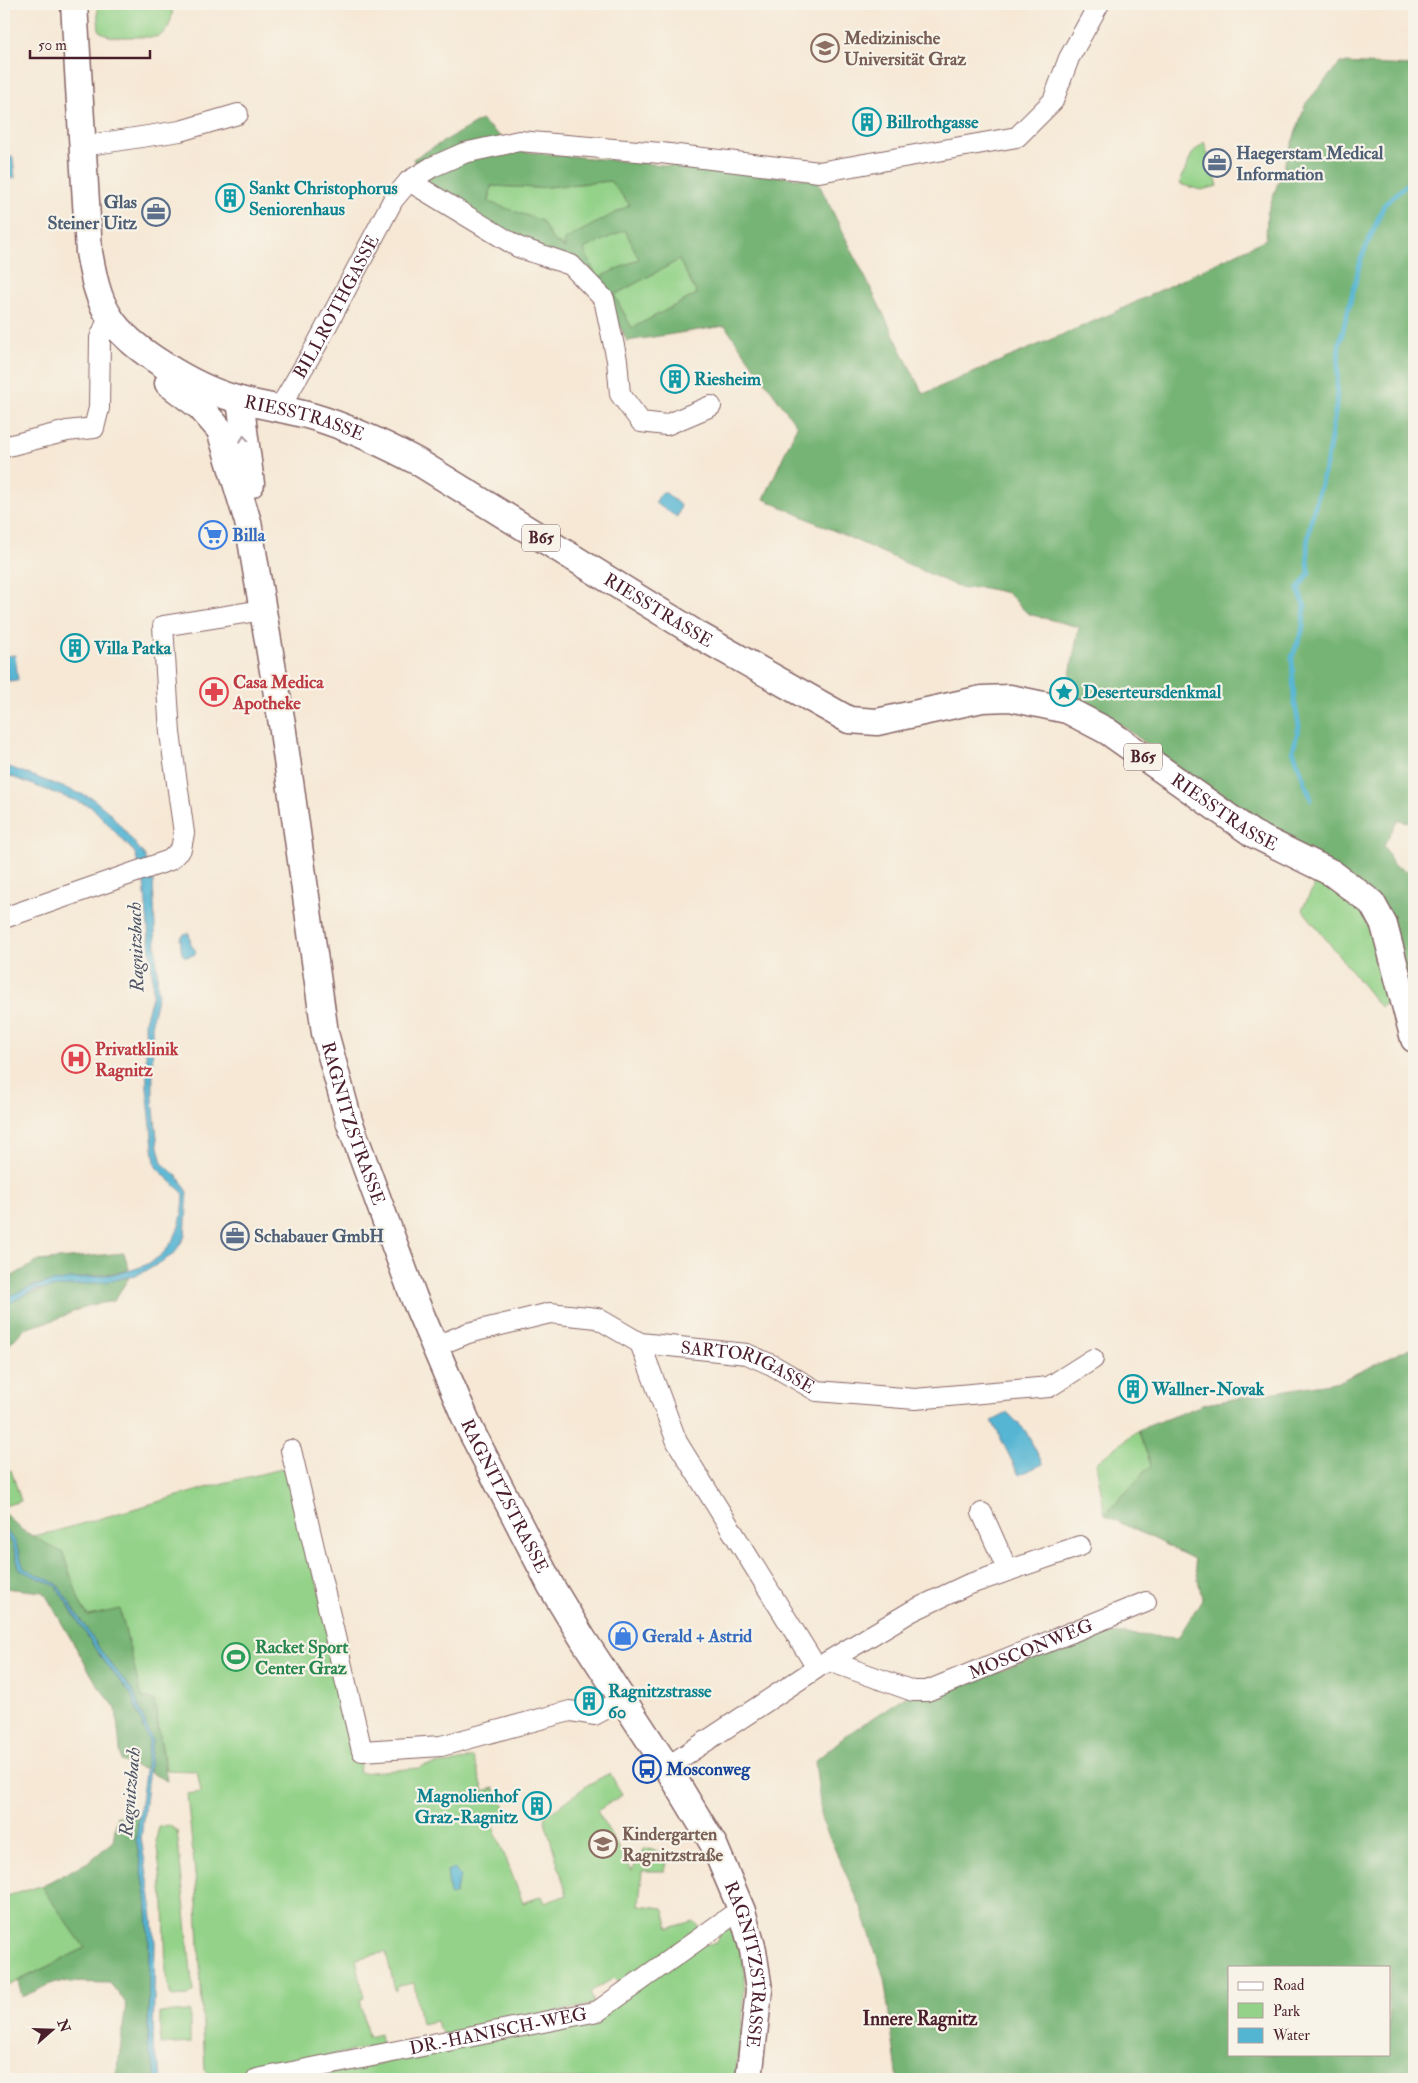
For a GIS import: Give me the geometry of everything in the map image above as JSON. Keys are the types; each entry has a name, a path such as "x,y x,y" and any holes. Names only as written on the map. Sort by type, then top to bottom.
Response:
{"main road":[{"name":"RIESSTRASSE","path":"74,4 89,252 96,289 109,317 140,349 195,383 235,399 280,407 375,438 418,462 700,636 849,720 877,722 982,699 1010,698 1067,710 1107,731 1253,834 1332,873 1372,903 1384,925 1414,1040"},
{"name":"RAGNITZSTRASSE","path":"140,349 149,369 200,407 220,430 248,522 282,724 325,1032 349,1121 434,1347 470,1429 547,1578 621,1701 667,1768 714,1845 742,1912 754,1950 760,1990 749,2079"},
{"name":"RAGNITZSTRASSE","path":"235,399 251,486 248,522"},
{"path":"220,430 221,414 235,399"}],"street":[{"name":"BILLROTHGASSE","path":"280,407 316,346 393,200 409,181 432,167 464,153 519,141 661,153 819,172 1017,137 1054,101 1070,58 1099,4"},
{"path":"83,146 180,131 238,114"},
{"path":"409,181 518,247 570,265 604,299 617,360 620,394 641,422 666,425 710,406"},
{"path":"4,447 67,431 94,428 99,408 100,338 109,317"},
{"path":"4,918 170,860 181,850 184,833 170,733 162,626 262,610"},
{"name":"SARTORIGASSE","path":"434,1347 468,1333 550,1313 597,1318 640,1343 747,1354 772,1365 817,1391 915,1398 1049,1387 1093,1359"},
{"path":"640,1343 678,1442 823,1665"},
{"path":"291,1450 362,1752 441,1746 570,1711 594,1715 621,1701"},
{"path":"982,1513 1008,1571"},
{"path":"667,1768 823,1665 912,1611 967,1586 1080,1546"},
{"name":"MOSCONWEG","path":"823,1665 913,1691 927,1691 1146,1602"},
{"name":"DR.-HANISCH-WEG","path":"257,2079 598,2011 731,1916 742,1912"}],"green space":[{"path":"97,4 172,4 173,7 169,25 161,35 156,37 111,37 99,31"},
{"path":"1340,63 1414,66 1414,823 1398,820 1384,845 1393,865 1414,874 1414,993 1359,884 1234,808 1124,727 1071,698 1067,690 1079,627 1028,614 1008,593 980,587 963,589 764,499 797,426 725,326 627,341 601,288 429,186 413,159 481,120 518,151 817,180 923,394 1113,313 1266,239 1267,214 1306,103","holes":["610,181 630,205 564,240 565,248 552,239 542,221 489,202 491,186 537,188","625,230 639,259 597,278 584,249","679,260 697,294 632,328 614,295"]},
{"path":"1204,142 1218,186 1201,190 1179,184 1192,154"},
{"path":"611,181 630,205 565,248 552,239 542,221 489,203 491,186 537,188"},
{"path":"625,229 639,259 597,279 583,249"},
{"path":"679,260 697,294 632,328 614,295"},
{"path":"1320,875 1370,918 1394,998 1380,1007 1302,909"},
{"path":"124,1253 129,1269 125,1271 34,1285 4,1300 4,1281 38,1261"},
{"path":"130,1276 114,1301 87,1306 54,1320 24,1329 4,1350 4,1306 34,1292 50,1288 114,1280"},
{"path":"1414,1346 1414,2079 898,2079 884,1978 861,1907 822,1821 815,1761 848,1734 913,1691 995,1673 1076,1642 1112,1633 1178,1638 1202,1599 1194,1559 1105,1515 1151,1465 1138,1430 1205,1404 1340,1381"},
{"path":"1138,1430 1151,1465 1105,1515 1096,1463"},
{"path":"286,1468 362,1751 359,1773 419,1768 422,1766 452,1763 473,1757 484,1791 494,1788 508,1812 490,1818 523,1903 542,1896 545,1903 567,1895 544,1818 589,1784 610,1773 622,1795 597,1811 632,1870 645,1848 669,1855 665,1871 642,1871 639,1905 663,1908 669,1928 694,1921 699,1928 623,1986 614,1978 590,1992 594,2004 446,2036 438,2028 436,2021 421,2024 414,1983 399,1986 395,1991 386,1952 356,1959 364,1998 360,2000 368,2037 380,2034 382,2045 215,2079 205,2070 196,1884 187,1794 201,1792 197,1771 166,1770 154,1701 142,1698 80,1603 33,1536 53,1532 227,1482"},
{"path":"11,1470 21,1501 4,1506 4,1473"},
{"path":"4,1513 22,1530 63,1553 80,1603 88,1616 120,1609 142,1698 154,1700 167,1781 149,1772 152,1741 134,1693 103,1654 57,1584 24,1569 15,1541 4,1529"},
{"path":"4,1534 12,1543 20,1570 56,1586 100,1656 131,1694 149,1742 146,1770 121,1761 116,1708 98,1686 44,1592 4,1588"},
{"path":"117,1816 139,1818 136,1839 146,1895 149,1942 148,2047 157,2079 114,2079 118,2067 126,2003 110,1983 55,1982 22,1997 18,1981 85,1948 41,1886 90,1861 113,1841"},
{"path":"169,1825 177,1831 193,1992 188,1996 171,1997 166,1975 164,1905 156,1839 159,1827"},
{"path":"41,1886 85,1948 4,1988 4,1897"},
{"path":"727,1928 734,1928 740,1943 743,1961 744,2002 735,2079 315,2079 314,2077 567,2025 700,1945 717,1943 721,1932"},
{"path":"190,2011 190,2043 160,2045 160,2013"}],"water":[{"path":"4,157 13,157 15,178 5,179"},
{"path":"661,493 666,493 681,506 677,517 655,503"},
{"path":"15,655 18,680 8,681 5,656"},
{"name":"Ragnitzbach","path":"4,765 92,798 110,813 145,856 153,880 158,995 152,1019 153,1100 158,1147 162,1163 179,1178 188,1192 185,1236 174,1254 139,1274 112,1281 35,1290 4,1306 4,1300 30,1287 117,1273 142,1266 163,1253 178,1230 184,1194 156,1167 154,1156 147,1088 145,1021 153,994 152,971 144,883 135,853 92,807 4,774"},
{"path":"189,933 191,945 196,951 194,955 185,957 182,954 180,938 184,934"},
{"path":"1008,1413 1025,1430 1043,1464 1019,1475 992,1421"},
{"name":"Ragnitzbach","path":"4,1529 15,1541 24,1568 57,1584 103,1654 134,1693 152,1741 141,1839 151,1897 155,1943 153,2047 163,2079 157,2079 148,2047 149,1942 146,1895 136,1839 149,1742 131,1694 100,1656 56,1586 20,1570 12,1543 4,1533"},
{"path":"454,1868 460,1877 455,1894 450,1896 447,1871"}],"waterway":[{"path":"1311,799 1293,750 1299,726 1294,699 1292,657 1302,632 1305,607 1298,589 1309,573 1307,545 1311,521 1327,461 1336,407 1339,346 1361,259 1384,205 1414,178"}],"place":[{"name":"Medizinische Universität Graz","path":"825,48"},
{"name":"Billrothgasse","path":"867,122"},
{"name":"Haegerstam Medical Information","path":"1217,163"},
{"name":"Sankt Christophorus Seniorenhaus","path":"230,198"},
{"name":"Glas Steiner Uitz","path":"156,212"},
{"name":"Riesheim","path":"675,379"},
{"name":"Billa","path":"213,535"},
{"name":"Villa Patka","path":"75,648"},
{"name":"Casa Medica Apotheke","path":"214,692"},
{"name":"Deserteursdenkmal","path":"1064,692"},
{"name":"Privatklinik Ragnitz","path":"76,1059"},
{"name":"Schabauer GmbH","path":"235,1236"},
{"name":"Wallner-Novak","path":"1133,1389"},
{"name":"Gerald + Astrid","path":"623,1636"},
{"name":"Racket Sport Center Graz","path":"236,1657"},
{"name":"Ragnitzstrasse 60","path":"589,1701"},
{"name":"Mosconweg","path":"647,1769"},
{"name":"Magnolienhof Graz-Ragnitz","path":"537,1806"},
{"name":"Kindergarten Ragnitzstraße","path":"603,1844"}],"district":[{"name":"Innere Ragnitz","path":"920,2019"}]}
